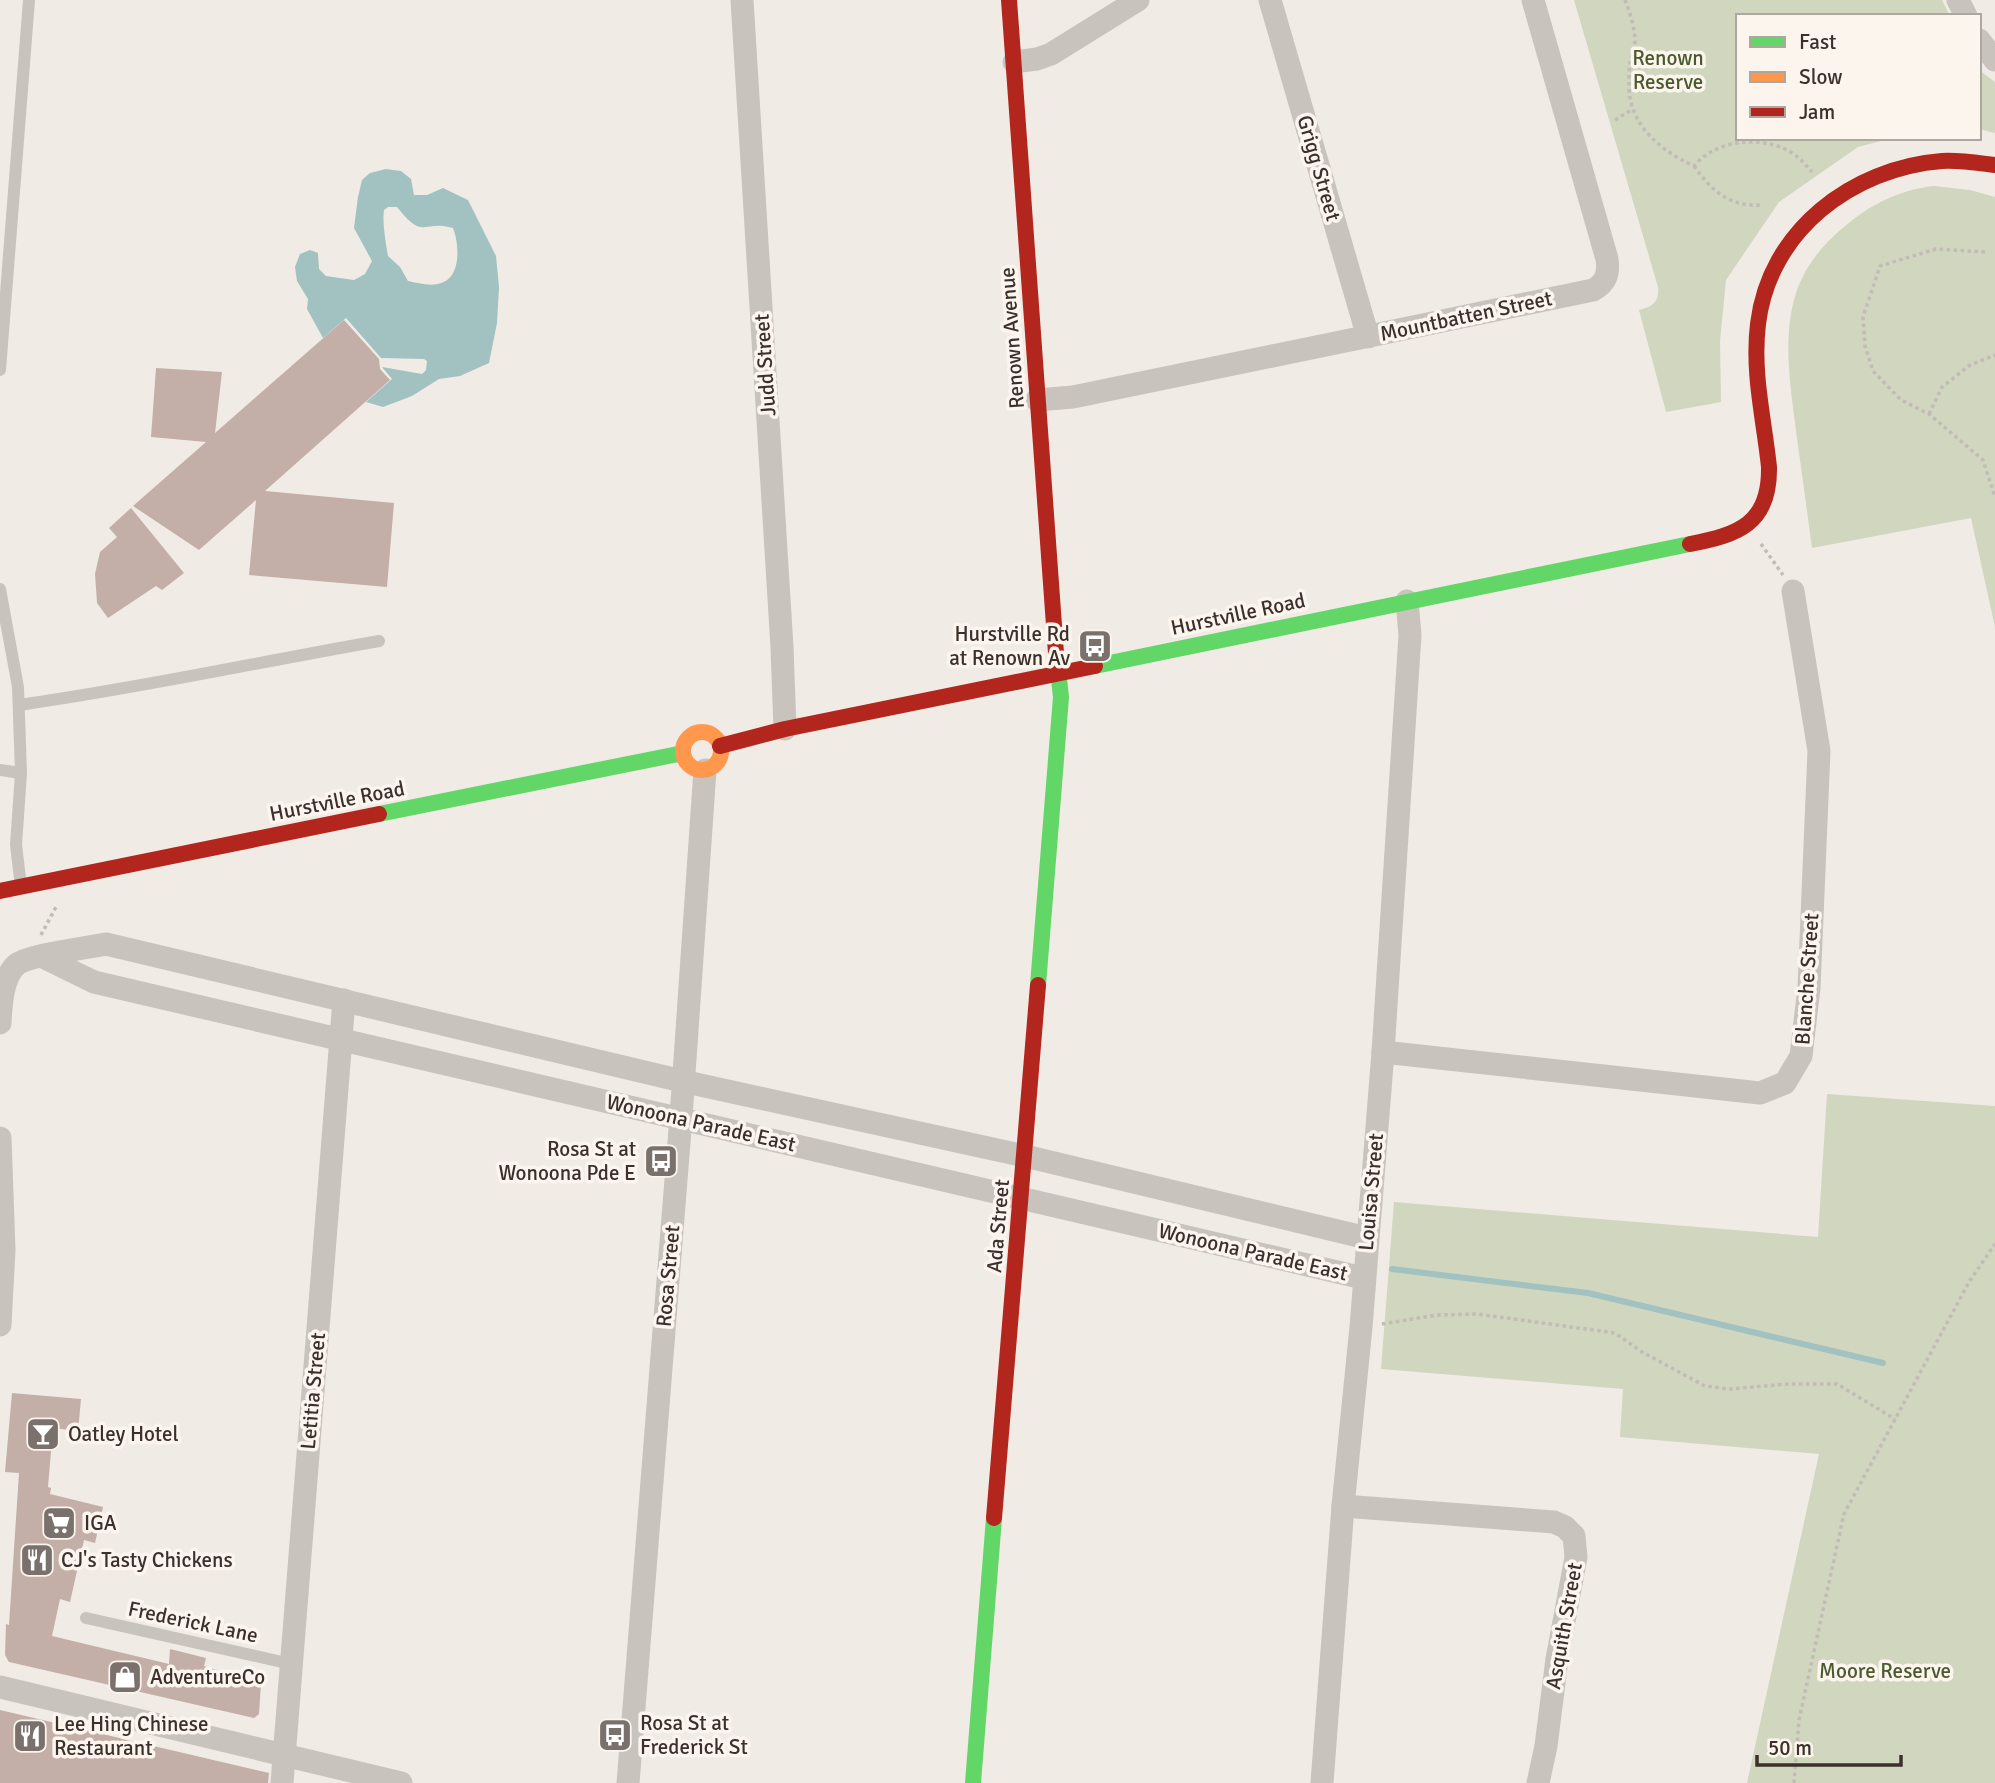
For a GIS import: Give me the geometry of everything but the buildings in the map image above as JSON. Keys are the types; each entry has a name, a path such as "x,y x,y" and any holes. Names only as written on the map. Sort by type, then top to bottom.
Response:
{"main road":[{"name":"Renown Avenue","path":"1009,0 1057,673"},
{"name":"Hurstville Road","path":"720,746 785,729 1727,537 1743,529 1757,514 1769,490 1757,390 1757,331 1765,292 1779,259 1796,232 1844,190 1878,173 1944,161 1995,165"},
{"name":"Ada Street","path":"973,1783 1061,696 1057,673"},
{"path":"695,733 713,736 720,746 719,758 711,768 705,770 693,768 684,759 683,753 685,741 695,733"},
{"name":"Hurstville Road","path":"0,891 683,753"}],"street":[{"name":"Judd Street","path":"742,0 785,729"},
{"path":"1014,62 1051,54 1138,0"},
{"name":"Grigg Street","path":"1270,0 1368,337"},
{"name":"Mountbatten Street","path":"1037,400 1073,397 1368,337 1593,290 1602,285 1607,277 1607,259 1533,0"},
{"path":"1981,42 1995,60"},
{"name":"Blanche Street","path":"1383,1052 1760,1093 1786,1083 1801,1056 1809,988 1819,751 1793,592"},
{"name":"Louisa Street","path":"1322,1783 1343,1506 1361,1327 1383,1052 1410,635 1407,601"},
{"name":"Rosa Street","path":"628,1783 681,1117 705,770"},
{"name":"Wonoona Parade East","path":"35,957 106,944 682,1081 1025,1156 1367,1238"},
{"path":"0,1023 7,979 15,966 35,957"},
{"name":"Wonoona Parade East","path":"35,957 94,982 1363,1278"},
{"name":"Letitia Street","path":"282,1783 344,1000"},
{"path":"0,1138 4,1250 0,1325"},
{"name":"Asquith Street","path":"1343,1506 1553,1522 1565,1527 1574,1536 1576,1557 1538,1783"},
{"path":"0,1687 401,1783"}],"lane":[{"path":"0,370 29,0"},
{"path":"0,589 18,687 21,773 16,845 21,887"},
{"path":"19,705 99,694 379,640"},
{"path":"0,770 21,773"},
{"name":"Frederick Lane","path":"86,1618 291,1664"}],"path":[{"path":"1625,0 1632,19 1635,45 1629,89 1633,109 1657,145 1694,166 1715,193 1732,202 1761,205"},
{"path":"1615,120 1633,109"},
{"path":"1694,166 1701,157 1719,148 1743,142 1784,148 1800,158 1812,172"},
{"path":"1985,252 1936,249 1880,266 1863,317 1865,346 1873,371 1901,400 1929,414 1983,460 1995,497"},
{"path":"1929,414 1942,387 1970,365 1995,355"},
{"path":"1743,529 1766,550 1793,592"},
{"path":"35,957 57,907 53,881"},
{"path":"1794,1783 1799,1720 1844,1514 1969,1282 1995,1244"},
{"path":"1361,1327 1437,1315 1477,1314 1575,1326 1615,1333 1642,1352 1705,1386 1729,1389 1788,1384 1837,1384 1895,1419"}],"green space":[{"name":"Renown Reserve","path":"1574,0 1942,0 1949,14 1736,14 1736,140 1884,140 1858,147 1779,202 1726,280 1720,341 1721,402 1666,412 1639,310 1654,303 1658,296 1658,287"},
{"path":"1981,72 1995,82 1995,133 1981,130"},
{"path":"1934,186 1970,190 1995,197 1995,627 1971,518 1812,548 1789,364 1789,326 1797,290 1816,255 1854,219 1897,195"},
{"name":"Moore Reserve","path":"1827,1094 1995,1106 1995,1783 1747,1783 1819,1454 1620,1437 1623,1389 1381,1369 1394,1202 1818,1237"}],"water":[{"path":"386,169 401,171 411,179 414,195 427,195 443,188 468,200 496,256 499,287 497,323 489,363 460,376 439,379 412,396 383,407 366,402 392,379 382,367 422,374 426,370 427,361 381,358 346,318 323,338 307,309 308,299 297,281 295,267 300,254 310,250 318,253 319,269 326,276 354,280 365,274 372,261 354,228 362,180 370,173","holes":["397,207 419,227 453,228 457,242 457,259 456,267 448,280 433,285 408,281 400,267 388,256 384,210"]}],"waterway":[{"path":"1392,1269 1588,1293 1883,1363"}],"traffic: fast":[{"path":"1095,666 1690,544"},
{"path":"1038,985 1061,697 1056,653"},
{"path":"379,814 683,753"},
{"path":"973,1783 994,1518"}],"traffic: slow":[{"path":"702,732 715,738 721,751 715,764 702,770 689,764 683,751 689,738 702,732"}],"traffic: jam":[{"path":"1009,0 1056,653"},
{"path":"1690,544 1736,531 1748,524 1764,502 1769,467 1756,360 1758,324 1765,291 1779,260 1797,233 1820,210 1847,191 1877,176 1909,166 1942,161 1995,165"},
{"path":"720,746 785,729 1095,666"},
{"path":"0,891 379,814"},
{"path":"994,1518 1038,985"}],"place":[{"name":"Hurstville Rd at Renown Av","path":"1095,646"},
{"name":"Rosa St at Wonoona Pde E","path":"661,1161"},
{"name":"Oatley Hotel","path":"43,1434"},
{"name":"IGA","path":"59,1523"},
{"name":"CJ's Tasty Chickens","path":"37,1560"},
{"name":"AdventureCo","path":"125,1677"},
{"name":"Rosa St at Frederick St","path":"615,1735"},
{"name":"Lee Hing Chinese Restaurant","path":"30,1736"}]}
